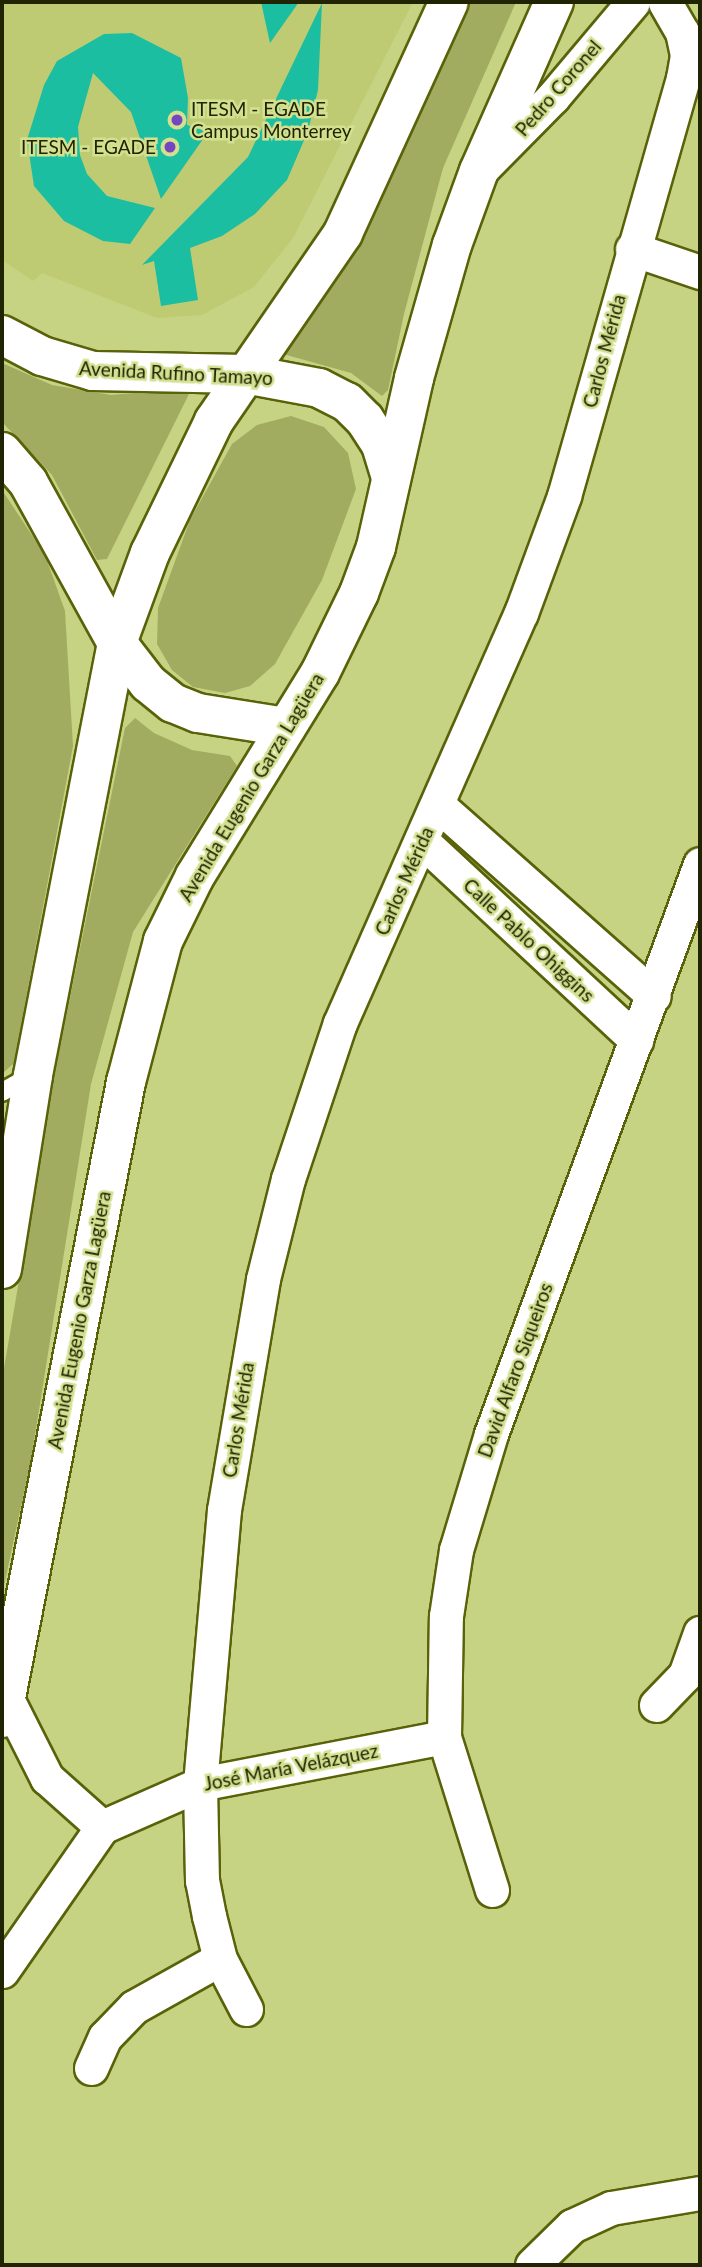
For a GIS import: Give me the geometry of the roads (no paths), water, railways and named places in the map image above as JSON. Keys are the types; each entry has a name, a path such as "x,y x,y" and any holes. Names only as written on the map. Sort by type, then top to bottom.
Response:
{"main road":[{"path":"2,1269 17,1083 117,643 150,553 181,486 245,374 344,233 449,2"},
{"name":"Avenida Eugenio Garza Lagüera","path":"4,1708 125,1082 147,991 182,899 320,673 355,603 376,547 432,308 479,171 554,2"},
{"name":"Avenida Rufino Tamayo","path":"2,335 42,356 93,371 245,374 296,382 347,402 381,445 391,478"},
{"path":"2,453 45,509 117,643 148,683 173,703 230,721 286,727"}],"street":[{"name":"Pedro Coronel","path":"479,171 553,97 633,2"},
{"name":"Carlos Mérida","path":"246,2009 220,1959 202,1881 200,1784 224,1510 263,1279 311,1102 340,1023 438,805 545,553 687,55 682,32 665,2"},
{"path":"632,249 700,272"},
{"name":"Calle Pablo Ohiggins","path":"438,805 654,996"},
{"name":"Calle Pablo Ohiggins","path":"421,840 636,1040"},
{"name":"David Alfaro Siqueiros","path":"492,1890 444,1737 446,1616 468,1502 700,864"},
{"path":"656,1705 685,1675 700,1633"},
{"path":"2,1971 103,1827 47,1779 4,1708"},
{"name":"José María Velázquez","path":"103,1827 200,1784 444,1737"},
{"path":"91,2068 105,2037 134,2007 220,1959"},
{"path":"532,2265 572,2226 611,2208 700,2193"}],"place":[{"name":"ITESM - EGADE Campus Monterrey","path":"177,120"},
{"name":"ITESM - EGADE","path":"170,147"}]}
